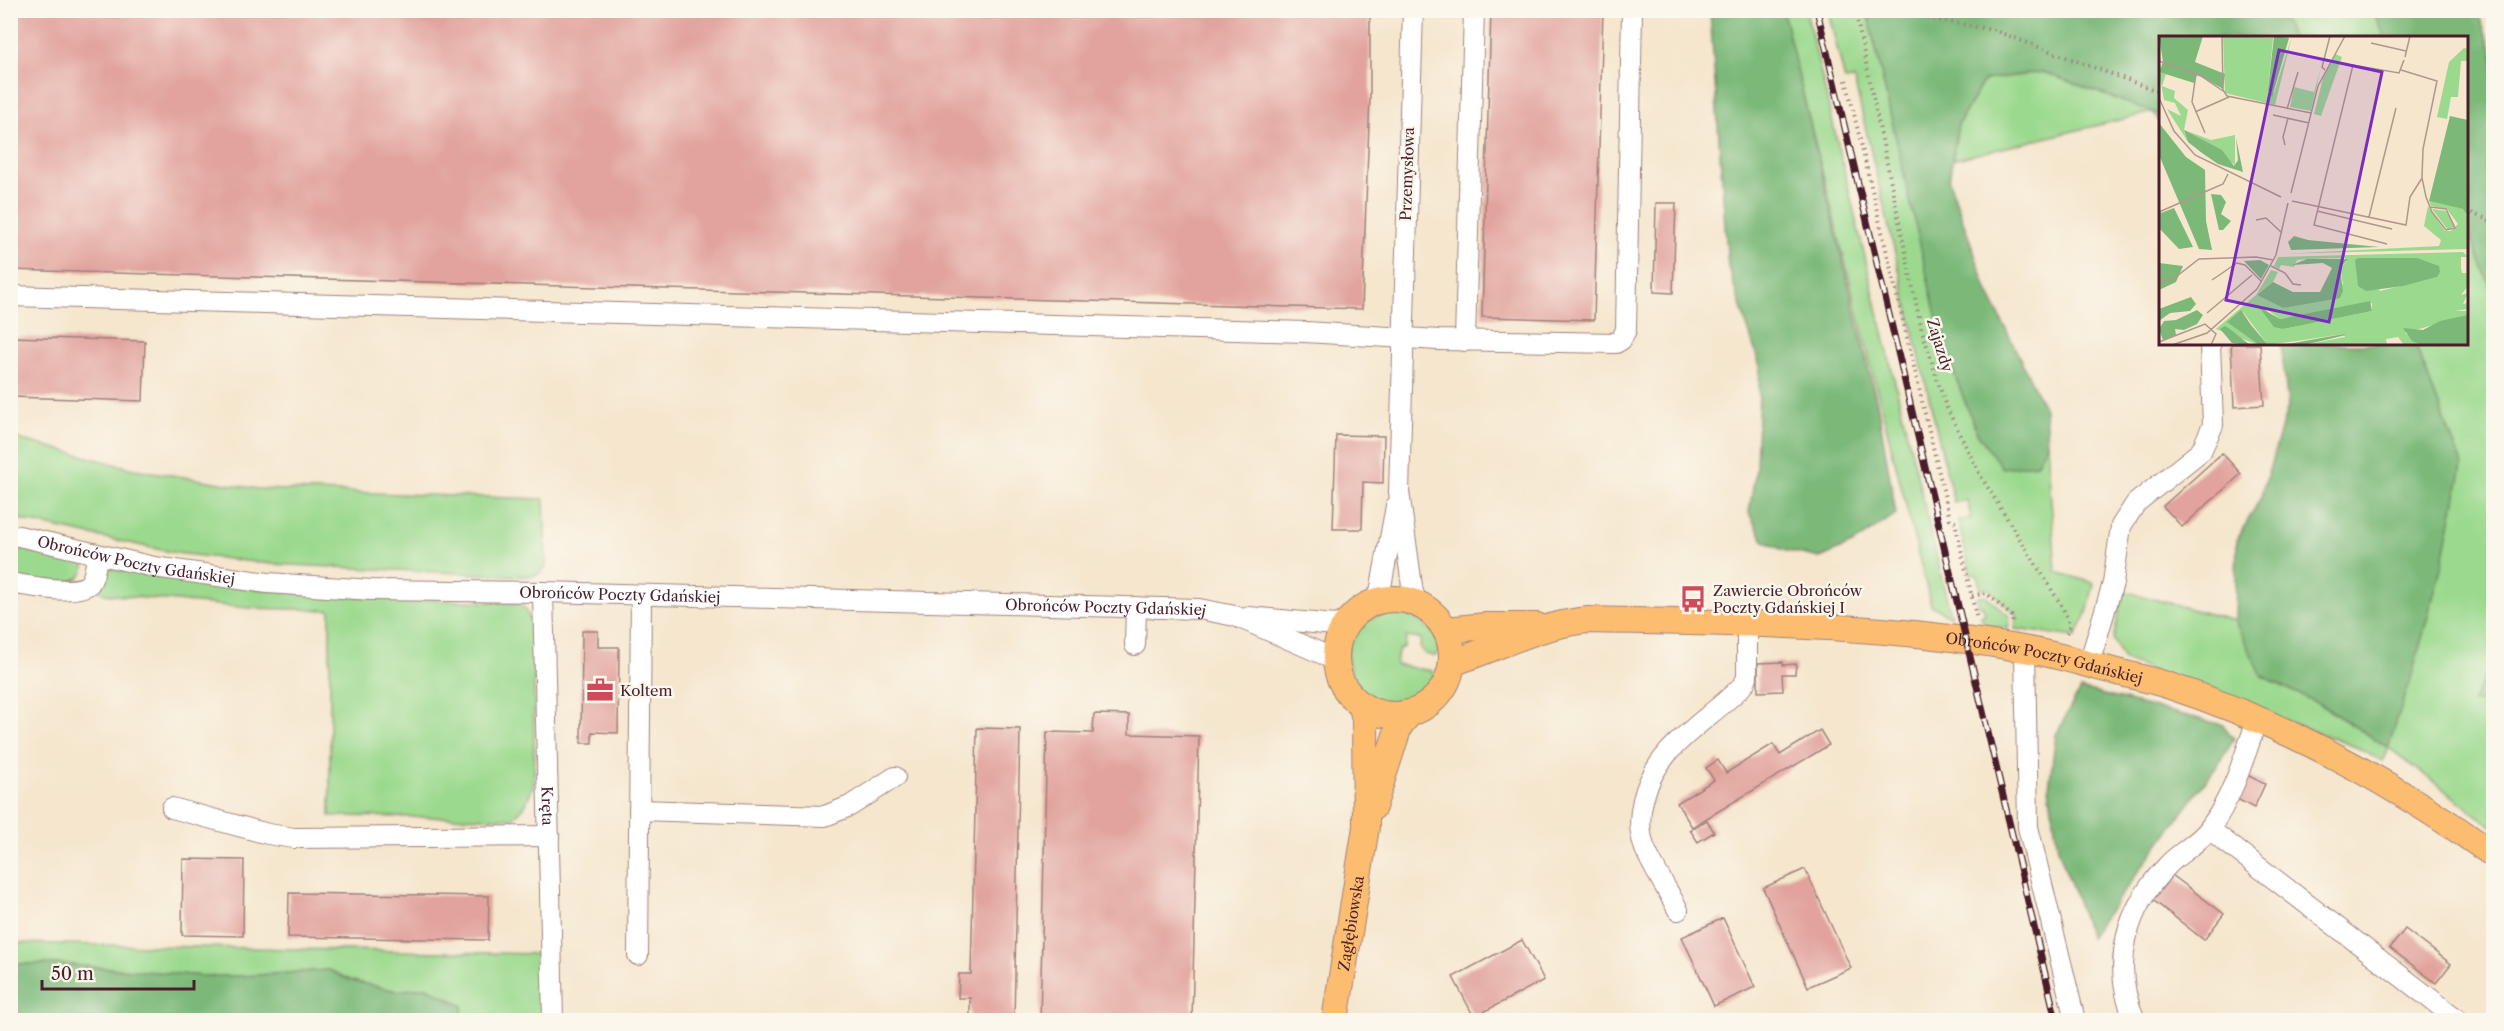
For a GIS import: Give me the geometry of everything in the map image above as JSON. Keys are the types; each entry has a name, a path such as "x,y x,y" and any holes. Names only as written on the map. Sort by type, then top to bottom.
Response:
{"main road":[{"path":"1397,599 1419,604 1435,615 1446,630 1451,644 1452,663 1443,690 1422,709 1409,714 1380,714 1362,706 1342,685 1337,669 1338,638 1348,621 1371,603 1397,599"},
{"name":"Obrońców Poczty Gdańskiej","path":"1446,630 1486,626 1550,626 1588,620 1874,630 1965,639 2018,641 2060,657 2167,685 2257,720 2338,758 2413,801 2493,855"},
{"name":"Obrońców Poczty Gdańskiej","path":"1452,663 1550,626"},
{"name":"Zagłębiowska","path":"1362,706 1365,720 1366,827"},
{"name":"Zagłębiowska","path":"1335,1020 1366,827 1399,726 1409,714"}],"street":[{"name":"Przemysłowa","path":"1400,492 1402,337 1413,10"},
{"path":"1465,341 1474,10"},
{"path":"10,296 1305,332 1465,341 1610,344 1621,340 1624,335 1632,10"},
{"path":"2089,664 2113,583 2121,526 2136,503 2201,451 2213,426 2210,345"},
{"path":"1371,603 1380,592 1400,492"},
{"path":"1400,492 1413,593 1419,604"},
{"name":"Obrońców Poczty Gdańskiej","path":"10,534 154,567 268,583 372,590 543,592 1199,609 1235,616 1335,625 1348,621"},
{"path":"10,584 58,589 81,588 88,585 92,579 97,555"},
{"name":"Kręta","path":"543,592 553,1020"},
{"path":"638,955 641,595"},
{"path":"1135,645 1136,607"},
{"name":"Obrońców Poczty Gdańskiej","path":"1235,616 1325,656 1332,660 1337,669"},
{"path":"1678,910 1645,849 1640,828 1642,802 1652,773 1672,747 1744,684 1747,624"},
{"path":"2018,641 2028,827 2075,1020"},
{"path":"2135,1020 2128,1004 2123,948 2132,919 2148,890 2168,865 2209,829 2239,775 2257,720"},
{"path":"639,810 825,816 850,806 895,777"},
{"path":"172,808 287,837 549,837"},
{"path":"2209,829 2458,1020"}],"path":[{"path":"1856,12 1899,14 1993,30 2159,92"},
{"name":"Zajazdy","path":"1856,12 1921,327 1945,404 1980,475 2063,608 2070,626 2060,657"},
{"path":"1846,80 1950,519 1955,522 1978,628"},
{"path":"2468,212 2493,222"},
{"path":"1972,596 1986,593 2013,617 2018,641"}],"green space":[{"path":"1710,11 1783,11 1878,408 1896,514 1854,543 1820,558 1783,550 1764,541 1749,513 1756,468 1760,366 1728,267"},
{"path":"1782,11 1806,11 1951,617 1931,605"},
{"path":"1828,11 1867,11 1906,182 2036,464 2047,444 2056,572 2094,583 2087,613 2076,637 2015,629 2017,615 1987,588 1981,590 1977,574 1971,575 1958,521 1971,518 1967,500 1954,503 1854,79 1845,80"},
{"path":"1867,11 2280,11 2291,36 2159,36 2159,115 2043,72 1984,80 1958,124 1949,181 1988,292 2045,410 2047,444 2036,464 2002,468 1977,433 1942,342"},
{"path":"2280,11 2373,11 2385,36 2291,36"},
{"path":"2373,11 2477,11 2493,52 2493,293 2468,232 2468,36 2385,36"},
{"path":"2043,72 2152,112 1952,160 1958,124 1984,80"},
{"path":"2468,232 2494,293 2494,656 2473,702 2493,700 2493,827 2389,748 2383,762 2356,747 2124,660 2113,639 2124,591 2235,621 2262,676 2319,704 2388,747 2462,465 2415,345 2468,345"},
{"path":"2281,345 2415,345 2462,465 2443,561 2410,682 2388,747 2319,704 2262,676 2235,621 2237,540 2261,497 2288,406"},
{"path":"11,437 134,469 258,489 544,499 546,566 539,574 521,576 272,564 176,553 26,521 11,516"},
{"path":"11,546 81,562 84,564 83,573 77,579 55,583 11,579"},
{"path":"108,568 200,583 328,596 519,603 526,610 534,644 534,783 525,806 513,818 330,816 330,610 249,608 104,594 99,590 88,591"},
{"path":"1985,595 2010,617 2008,629 1984,624 1981,616 1985,614 1983,606 1979,606 1977,597"},
{"path":"1395,612 1424,624 1435,636 1439,652 1435,656 1425,654 1420,648 1421,639 1406,637 1405,646 1398,651 1396,665 1432,671 1435,679 1412,700 1389,705 1369,697 1355,681 1348,660 1351,639 1366,622"},
{"path":"2493,656 2493,700 2473,703"},
{"path":"2080,689 2223,725 2234,739 2217,766 2090,937 2058,849 2049,787 2056,735"},
{"path":"11,943 539,954 543,972 544,1020 461,1020 463,1006 427,987 397,991 352,981 329,970 244,976 203,976 59,964 11,964"},
{"path":"11,964 59,964 203,976 244,976 329,970 352,981 397,991 427,987 463,1006 461,1020 11,1020"}],"building":[{"path":"10,10 1370,10 1370,96 1362,309 10,270"},
{"path":"1491,10 1603,10 1594,320 1482,317"},
{"path":"1656,203 1676,203 1673,293 1654,292"},
{"path":"10,337 145,341 143,401 10,397"},
{"path":"2231,345 2260,345 2264,405 2234,407"},
{"path":"1336,435 1384,436 1383,483 1363,482 1362,529 1333,529"},
{"path":"2222,453 2241,474 2182,527 2163,506"},
{"name":"Koltem","path":"582,631 598,631 598,647 619,647 618,733 592,732 592,743 581,743"},
{"path":"1783,662 1783,665 1796,664 1795,674 1782,674 1783,691 1758,692 1758,663"},
{"path":"1094,714 1129,715 1129,734 1199,736 1192,1020 1040,1020 1047,732 1093,733"},
{"path":"977,728 1020,729 1014,1020 970,1020 970,998 958,998 959,974 971,974"},
{"path":"1820,730 1829,745 1692,827 1677,803 1714,780 1706,768 1718,760 1726,773 1773,744 1780,755"},
{"path":"2247,775 2265,784 2254,808 2237,799"},
{"path":"1707,820 1714,832 1698,842 1690,830"},
{"path":"183,859 244,860 243,936 182,935"},
{"path":"1805,869 1851,968 1808,987 1763,888"},
{"path":"2172,875 2224,914 2204,940 2153,900"},
{"path":"289,893 489,896 488,940 288,937"},
{"path":"1723,918 1755,987 1714,1006 1682,937"},
{"path":"2405,929 2451,964 2436,983 2390,948"},
{"path":"1522,940 1544,980 1474,1017 1453,977"}],"railway":[{"path":"1817,10 2056,1020"}],"place":[{"name":"Zawiercie Obrońców Poczty Gdańskiej I","path":"1693,599"},
{"name":"Koltem","path":"600,690"}]}
